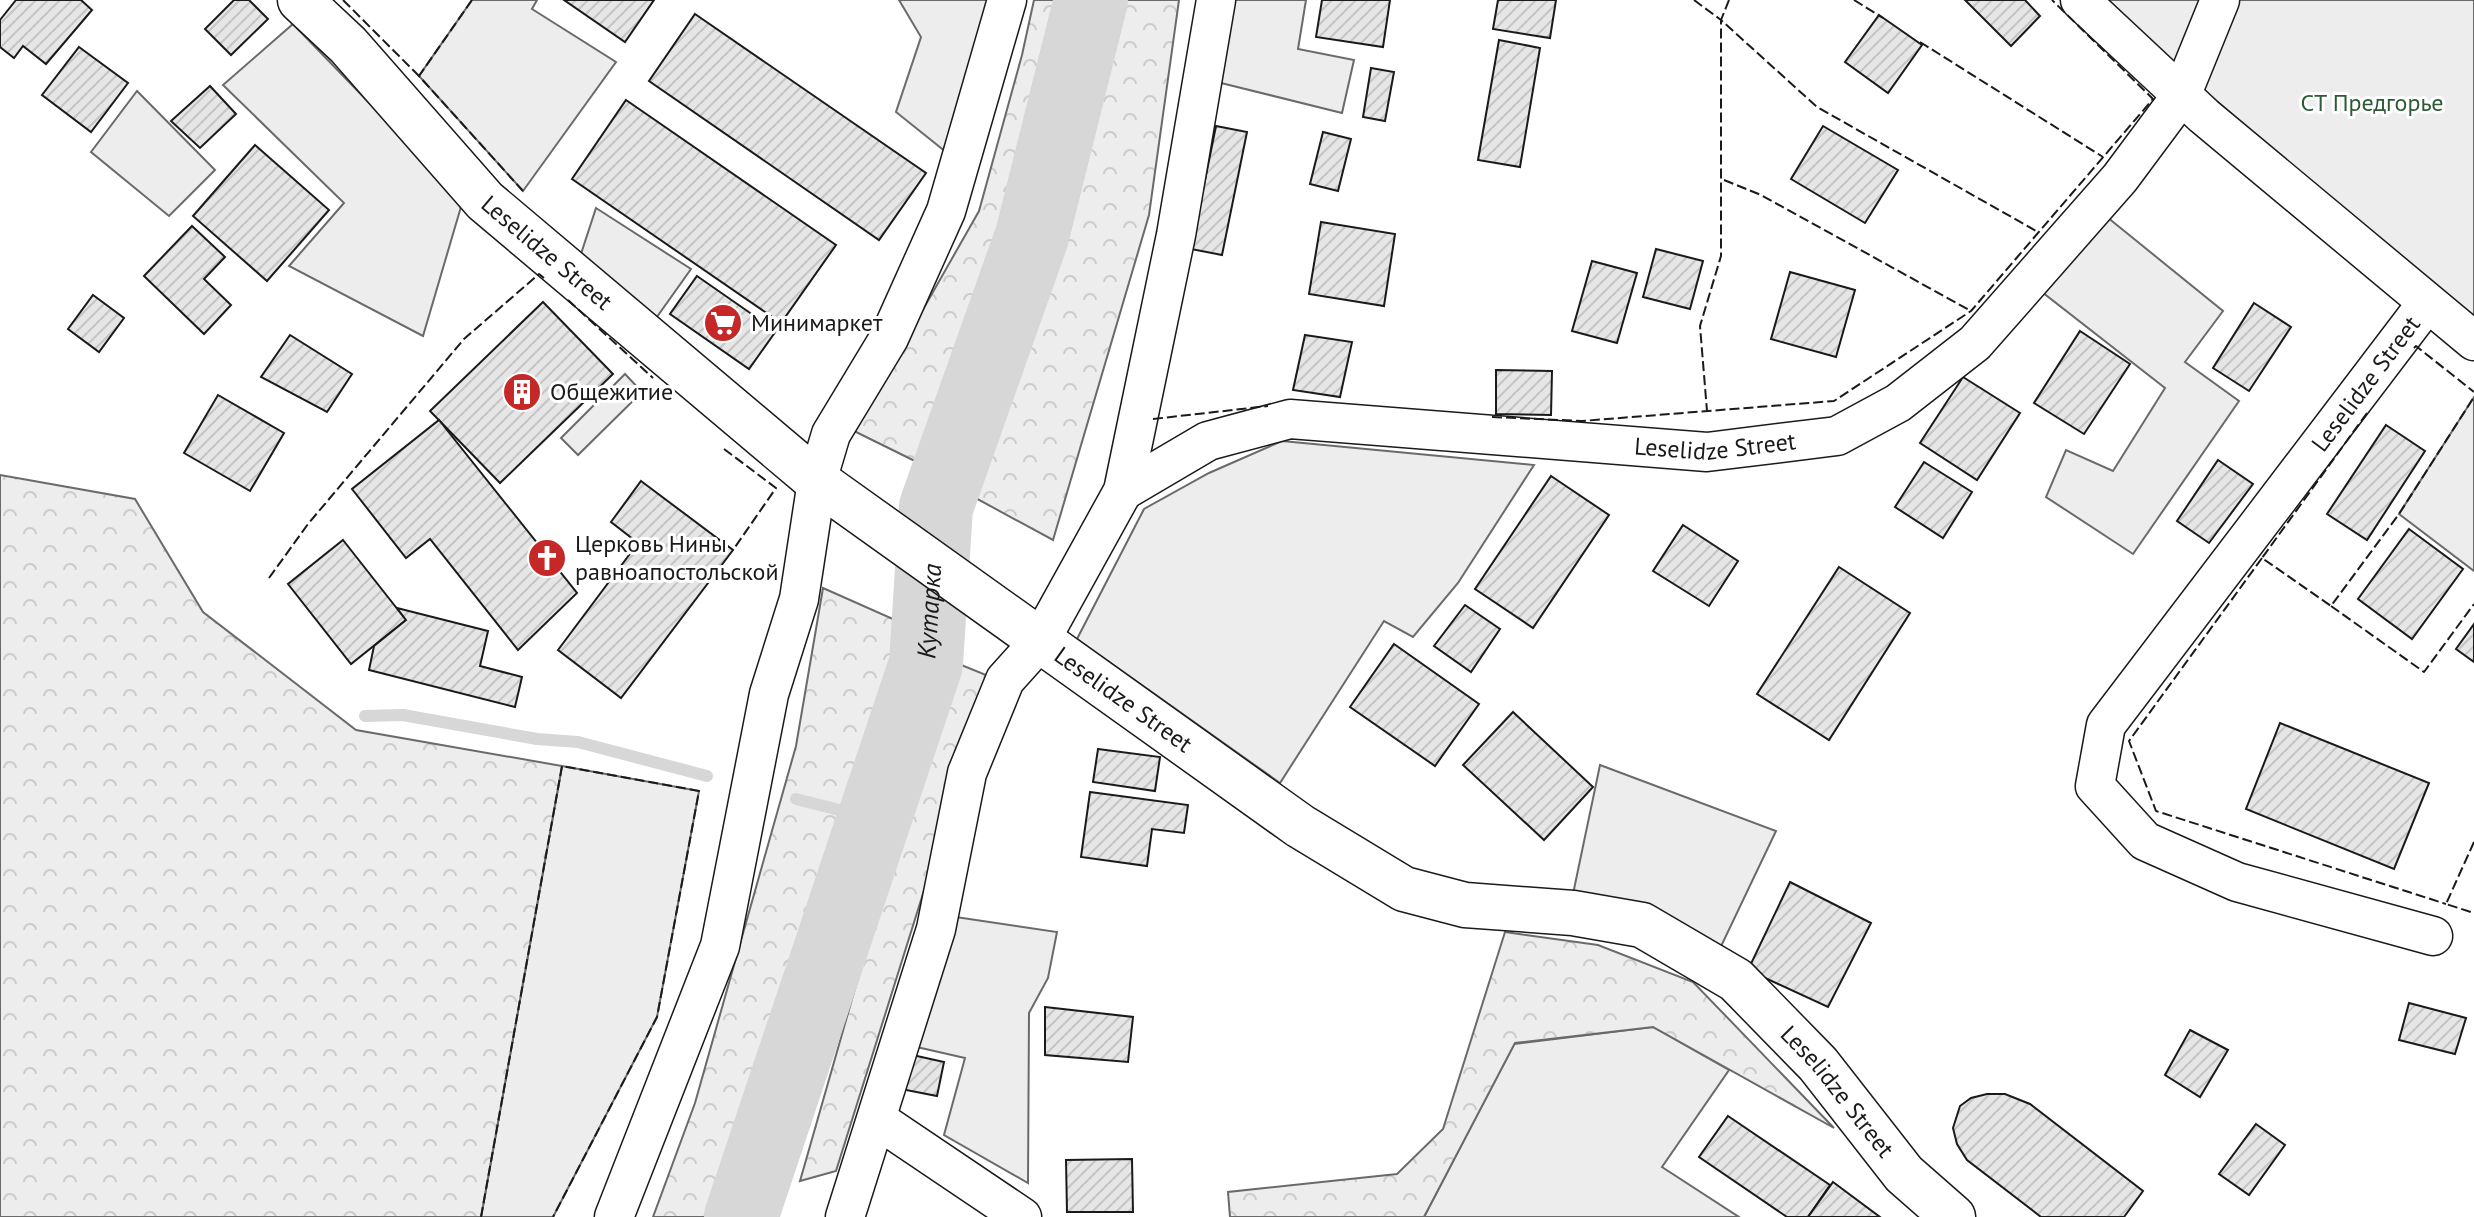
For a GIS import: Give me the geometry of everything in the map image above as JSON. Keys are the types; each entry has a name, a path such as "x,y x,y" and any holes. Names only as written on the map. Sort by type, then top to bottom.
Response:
{"street":[{"name":"Leselidze Street","path":"300,0 348,45 485,201 832,492 1300,826 1404,889 1465,905 1573,913 1642,925 1736,980 1818,1064 1904,1174 1953,1217"},
{"path":"614,1217 720,946 769,694 832,492 831,434 889,338 946,211 1007,0"},
{"name":"Leselidze Street","path":"845,1217 936,929 967,773 1005,680 1040,641 1123,491 1176,235 1216,0"},
{"name":"Leselidze Street","path":"2080,0 2181,96 2474,341"},
{"name":"Leselidze Street","path":"1123,491 1208,441 1290,419 1707,452 1837,436 1898,403 1975,343 2120,178 2181,96 2220,0"},
{"name":"Leselidze Street","path":"2427,303 2106,725 2095,786 2145,841 2198,865 2237,882 2433,936"},
{"path":"878,1120 1022,1217"}],"green space":[{"path":"472,0 537,0 532,9 616,62 523,191 419,76"},
{"path":"899,0 998,0 951,156 896,112 921,37"},
{"path":"1034,0 1075,0 1015,219 927,467 854,431 979,211"},
{"path":"1123,0 1179,0 1149,215 1053,540 970,495 1016,383"},
{"path":"1226,0 1306,0 1298,49 1354,60 1342,113 1213,81"},
{"name":"СТ Предгорье","path":"2099,0 2474,0 2474,322"},
{"path":"293,24 463,200 423,336 289,266 344,203 223,85"},
{"path":"137,91 215,170 169,216 91,152"},
{"path":"596,208 691,269 654,321 579,260"},
{"path":"2107,217 2223,311 2185,362 2239,401 2133,554 2046,497 2066,450 2113,471 2165,388 2042,292"},
{"path":"625,374 642,392 578,455 561,438"},
{"path":"2474,397 2474,571 2399,514"},
{"path":"1282,441 1534,465 1458,583 1413,637 1384,621 1280,783 1077,639 1144,509 1209,473"},
{"path":"0,475 135,499 203,612 356,730 562,766 481,1217 0,1217"},
{"path":"823,588 911,627 900,676 717,1217 653,1217 695,1103 796,746"},
{"path":"949,660 991,677 836,1171 800,1181"},
{"path":"1600,765 1776,831 1715,959 1573,894"},
{"path":"562,766 699,791 657,1017 553,1217 481,1217"},
{"path":"949,916 1057,932 1048,978 1029,1013 1028,1183 944,1135 965,1058 908,1045"},
{"path":"1505,932 1598,945 1693,982 1834,1128 1653,1027 1515,1043 1424,1217 1230,1217 1228,1192 1397,1174 1443,1129"},
{"path":"1653,1027 1729,1070 1662,1167 1739,1217 1424,1217 1514,1044"}],"building":[{"path":"16,0 81,0 92,10 46,64 23,46 14,58 0,47 0,20"},
{"path":"234,0 249,0 268,19 231,55 205,29"},
{"path":"564,0 654,0 625,42"},
{"path":"1322,0 1390,0 1383,47 1316,37"},
{"path":"1498,0 1556,0 1550,38 1493,29"},
{"path":"1965,0 2025,0 2040,16 2011,46"},
{"path":"695,14 926,173 879,240 649,81"},
{"path":"1879,15 1922,45 1888,93 1845,62"},
{"path":"1499,40 1540,48 1520,167 1478,160"},
{"path":"79,47 128,83 91,132 42,95"},
{"path":"1371,68 1394,72 1385,121 1363,117"},
{"path":"210,86 236,114 200,148 171,121"},
{"path":"626,100 836,245 781,323 572,179"},
{"path":"1216,126 1247,132 1222,255 1191,249"},
{"path":"1823,126 1898,170 1865,223 1791,179"},
{"path":"1323,132 1351,139 1338,191 1310,184"},
{"path":"255,145 329,210 267,281 193,216"},
{"path":"1321,222 1395,234 1384,306 1309,294"},
{"path":"192,226 225,257 204,279 231,305 204,334 144,276"},
{"path":"1656,249 1703,261 1690,309 1643,297"},
{"path":"1592,261 1637,273 1617,343 1572,331"},
{"path":"1790,272 1855,290 1836,357 1771,339"},
{"name":"Минимаркет","path":"697,276 776,331 749,369 670,314"},
{"path":"93,295 124,318 99,352 68,329"},
{"name":"Общежитие","path":"543,302 613,374 500,483 430,411"},
{"path":"2254,303 2291,327 2249,391 2213,368"},
{"path":"2080,331 2130,364 2084,434 2034,403"},
{"path":"290,335 352,374 327,412 261,377"},
{"path":"1305,335 1352,342 1340,397 1293,390"},
{"path":"1496,370 1552,371 1551,415 1496,414"},
{"path":"1963,377 2020,413 1977,480 1920,443"},
{"path":"218,395 284,433 250,491 184,453"},
{"path":"439,420 577,593 518,650 430,539 406,558 352,489"},
{"path":"2386,425 2425,451 2367,540 2327,514"},
{"path":"2218,460 2253,484 2209,543 2177,521"},
{"path":"1924,462 1972,492 1943,538 1895,507"},
{"path":"1551,476 1609,515 1533,628 1475,589"},
{"path":"641,481 733,550 621,698 558,650 638,543 611,522"},
{"path":"1683,525 1738,561 1709,606 1653,571"},
{"path":"2409,529 2463,569 2412,639 2358,599"},
{"path":"343,540 406,620 351,664 288,584"},
{"path":"1839,567 1910,613 1829,740 1757,694"},
{"path":"1465,605 1500,629 1471,672 1434,646"},
{"path":"397,608 488,631 480,666 522,677 515,707 369,670 374,646 406,620"},
{"path":"2474,624 2474,662 2456,649"},
{"path":"1394,644 1479,704 1435,766 1350,707"},
{"path":"1513,712 1593,787 1544,840 1463,765"},
{"path":"2280,723 2429,783 2394,869 2246,809"},
{"path":"1098,749 1160,757 1155,791 1093,782"},
{"path":"1090,792 1188,805 1184,833 1152,829 1147,866 1081,857"},
{"path":"1790,882 1871,923 1828,1007 1748,970"},
{"path":"2409,1003 2466,1018 2455,1054 2399,1040"},
{"path":"1045,1007 1133,1017 1128,1062 1045,1055"},
{"path":"2190,1030 2228,1050 2200,1097 2165,1075"},
{"path":"908,1054 944,1062 937,1096 901,1089"},
{"path":"2005,1094 2030,1104 2143,1191 2124,1217 2041,1217 1967,1160 1957,1144 1953,1128 1960,1106 1971,1098"},
{"path":"1728,1116 1830,1185 1808,1217 1787,1217 1699,1157"},
{"path":"2256,1124 2285,1145 2249,1195 2219,1174"},
{"path":"1132,1159 1133,1212 1067,1212 1066,1160"},
{"path":"1833,1182 1880,1217 1808,1217"}],"waterway":[{"name":"Кутарка","path":"741,1217 926,664 936,507 1032,236 1091,0"},
{"path":"365,716 403,715 537,739 578,742 707,776"},
{"path":"796,799 875,819"}],"fence":[{"path":"343,0 419,76"},
{"path":"472,0 419,76 523,191"},
{"path":"1694,0 1721,20 1721,256 1700,326 1707,411"},
{"path":"1729,0 1721,20 1817,107 2038,232"},
{"path":"1854,0 1883,18"},
{"path":"1492,417 1582,421 1834,401 1971,311 2153,99 2052,0"},
{"path":"1920,42 2103,157"},
{"path":"1724,180 1761,195 1971,311"},
{"path":"269,578 308,524 464,339 539,274 544,278"},
{"path":"568,300 653,378"},
{"path":"2414,348 2416,346 2474,392"},
{"path":"2367,413 2262,558 2331,606 2399,514 2474,397"},
{"path":"1153,419 1268,406"},
{"path":"724,449 776,488 733,550"},
{"path":"2262,558 2129,741 2156,811 2446,904"},
{"path":"2331,606 2424,672 2474,604"},
{"path":"481,1217 562,766 699,791 657,1017 553,1217"},
{"path":"2474,842 2446,904 2474,913"}],"place":[{"name":"Минимаркет","path":"723,323"},
{"name":"Общежитие","path":"522,392"},
{"name":"Церковь Нины равноапостольской","path":"547,558"}]}
